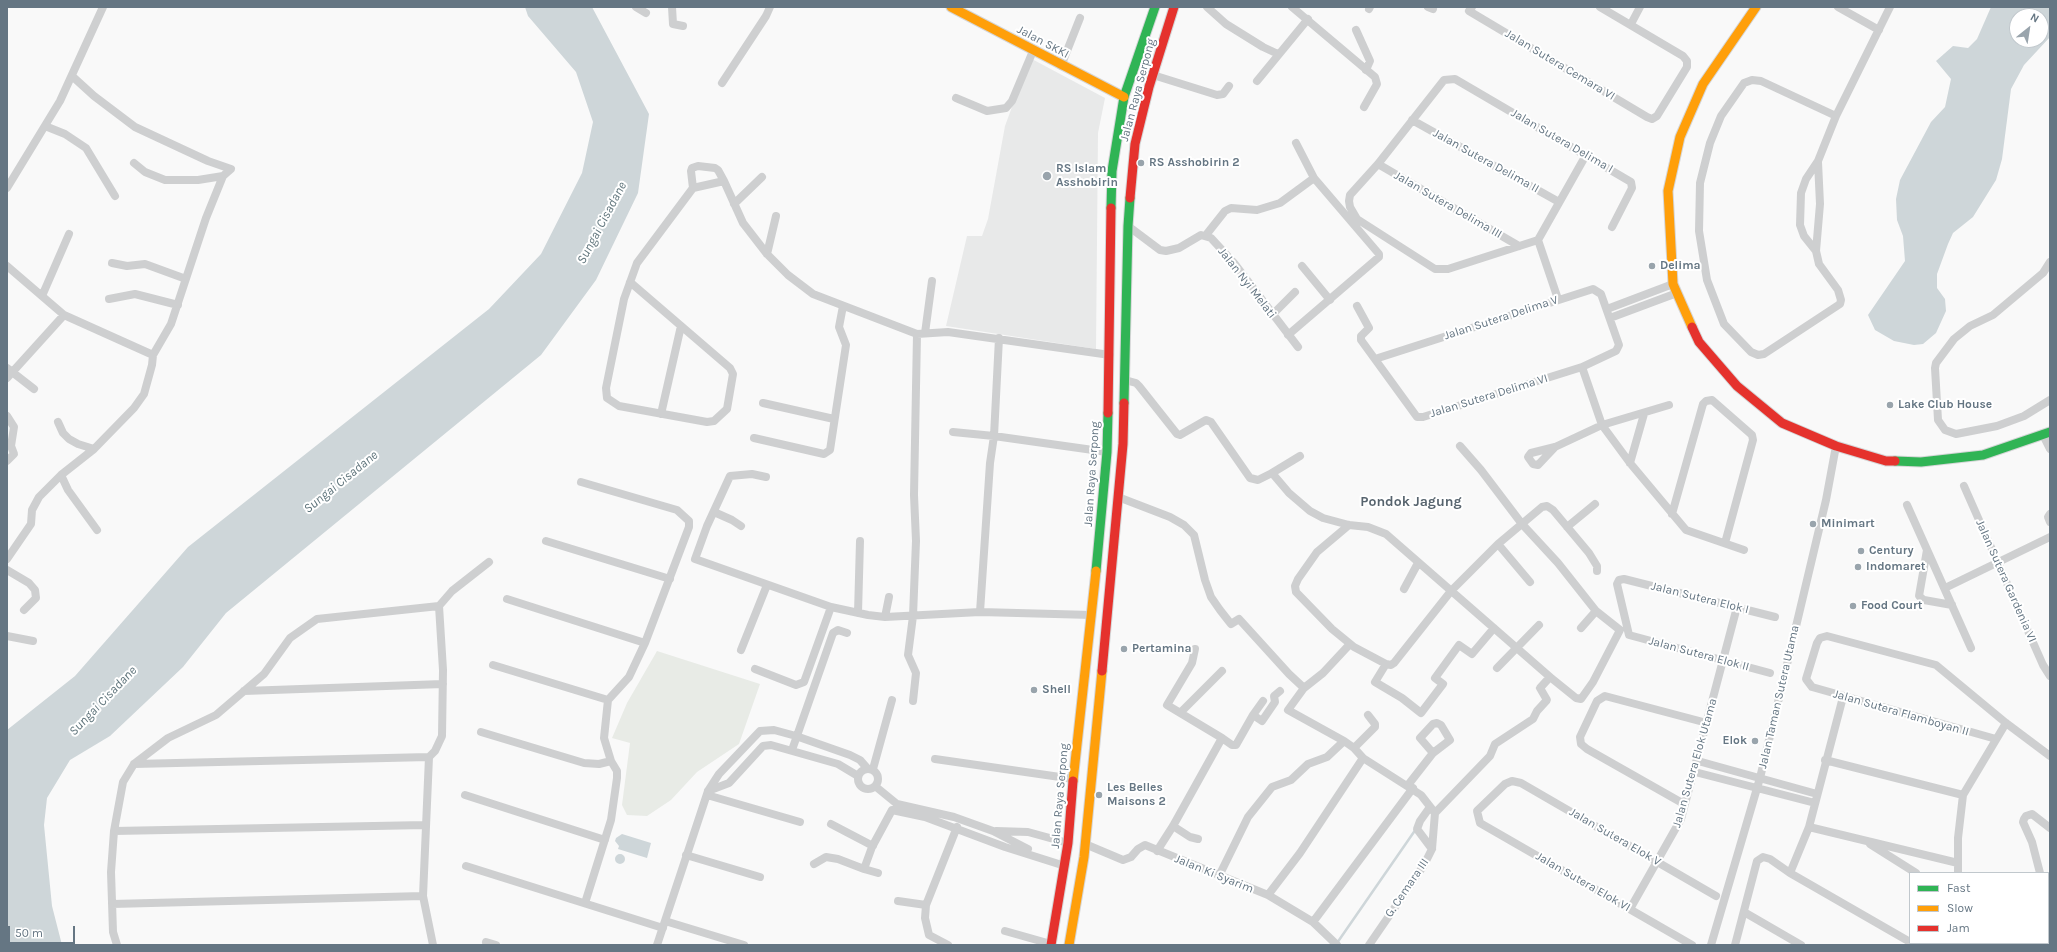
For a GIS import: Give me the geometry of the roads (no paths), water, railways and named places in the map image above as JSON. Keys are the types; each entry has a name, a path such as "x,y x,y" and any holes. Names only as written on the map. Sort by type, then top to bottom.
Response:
{"main road":[{"name":"Jalan SKKI","path":"952,7 1061,66 1124,97"},
{"name":"Jalan Raya Serpong","path":"1051,945 1068,842 1079,716 1092,615 1106,452 1110,355 1110,242 1112,171 1124,97 1155,7"},
{"name":"Jalan Raya Serpong","path":"1069,945 1085,844 1123,444 1127,245 1135,144 1153,75 1174,7"},
{"path":"1756,7 1703,84 1680,137 1668,191 1673,284 1699,342 1737,386 1782,423 1836,446 1886,462 1921,462 1983,455 2047,434"},
{"path":"1110,242 1127,245"},
{"path":"1059,898 1076,902"}],"street":[{"path":"7,188 60,101 103,7"},
{"path":"636,7 646,13"},
{"path":"672,7 673,24 683,26"},
{"path":"722,83 766,16 770,7"},
{"path":"1207,7 1226,24 1263,47 1278,54"},
{"path":"1292,7 1375,77 1377,84 1364,107"},
{"path":"1600,7 1631,24 1640,7"},
{"path":"1838,7 1879,30"},
{"path":"1816,251 1804,236 1800,225 1802,193 1806,179 1818,161 1836,116 1890,7"},
{"name":"Jalan Sutera Cemara VI","path":"1470,9 1652,118 1657,116 1687,67 1687,61 1683,56 1631,24"},
{"path":"1061,66 1080,18"},
{"path":"1257,81 1308,19"},
{"path":"1356,30 1370,61 1366,70"},
{"path":"956,98 986,111 1006,108 1012,101 1033,51"},
{"path":"1153,75 1217,95 1223,94 1229,86"},
{"path":"7,559 31,524 32,510 39,497 61,475 94,449 134,408 144,394 152,365 153,355 171,324 206,218 224,176 231,169 208,161 135,127 94,96 72,76"},
{"name":"Jalan Sutera Delima I","path":"1412,120 1444,80 1448,78 1455,79 1586,154 1631,182 1633,185 1612,227"},
{"path":"1818,161 1820,204 1816,251 1819,264 1838,290 1841,300 1840,304 1764,354 1758,355 1751,352 1724,324 1707,280 1699,231 1700,183 1710,143 1721,116 1744,83 1752,80 1761,81 1836,116"},
{"path":"1412,120 1378,164 1350,195 1349,201 1350,207 1357,219 1435,269 1448,269 1538,240 1586,154"},
{"name":"Jalan Sutera Delima II","path":"1412,120 1559,202"},
{"path":"45,126 65,134 86,148 115,196"},
{"path":"1288,335 1378,260 1379,254 1314,178 1296,142"},
{"path":"134,163 145,172 165,180 198,180 224,176"},
{"name":"Jalan Sutera Delima III","path":"1378,164 1519,246"},
{"path":"693,188 692,168 698,166 715,168 718,170 743,223 767,254 800,286 813,294 921,334 948,332 999,338 1110,355"},
{"path":"734,204 762,177"},
{"path":"1128,226 1160,250 1166,251 1179,248 1201,235 1206,235 1225,211 1231,208 1257,210 1280,203 1314,178"},
{"path":"630,282 730,368 733,374 727,409 718,418 711,422 620,406 607,398 606,388 624,299 630,282 637,263 693,188 724,181"},
{"path":"767,254 776,216"},
{"path":"42,296 69,234"},
{"name":"Jalan Nyi Melati","path":"1206,235 1211,238 1234,263 1272,315 1298,347"},
{"path":"1538,240 1558,299"},
{"path":"2050,262 2043,273 1993,315 1970,326 1954,339 1936,363 1938,420 1945,430 1956,434 1996,426 2024,416 2050,400"},
{"path":"112,263 128,266 145,264 186,279"},
{"path":"7,266 64,315 153,355"},
{"path":"1302,266 1330,300"},
{"path":"913,701 916,673 908,655 912,616 916,541 914,496 921,334 932,280"},
{"path":"1607,308 1673,284"},
{"name":"Jalan Sutera Delima V","path":"1375,359 1593,289 1601,294 1610,318"},
{"path":"1272,315 1295,292"},
{"path":"1610,318 1677,293"},
{"path":"109,299 135,294 178,305"},
{"path":"754,438 824,454 830,450 846,345 839,327 843,306"},
{"name":"Jalan Sutera Delima VI","path":"1357,306 1369,328 1361,336 1361,340 1417,417 1423,417 1582,367 1618,348 1610,318"},
{"path":"34,389 9,373 64,315"},
{"path":"661,414 681,326"},
{"path":"980,612 988,492 994,436 999,338"},
{"path":"1582,367 1602,425 1630,463 1672,514 1690,533 1744,550"},
{"path":"1125,380 1136,383 1175,432 1180,435 1206,420 1209,420 1250,478 1258,480 1300,456"},
{"path":"1672,514 1703,404 1706,401 1712,400 1752,435 1725,543"},
{"path":"763,403 834,419"},
{"path":"1555,447 1602,425 1644,414 1669,405"},
{"path":"1630,463 1644,414"},
{"path":"7,416 14,427 11,446 14,454 7,461"},
{"path":"58,422 69,439 78,444 94,449"},
{"path":"953,432 994,436 1106,452"},
{"path":"2047,434 2050,449"},
{"path":"1272,473 1288,493 1323,518 1349,525 1368,527 1386,534 1550,677 1576,698 1581,699 1592,682 1620,630 1596,611 1558,563 1522,524 1481,470 1460,446"},
{"name":"Jalan Taman Sutera Utama","path":"1711,945 1760,778 1826,500 1836,446"},
{"path":"766,477 752,474 730,476 695,559 831,607 858,614 886,617 980,612 1092,615"},
{"path":"61,475 68,490 97,530"},
{"path":"581,482 677,510 689,521 689,527 646,643 628,677 608,700 604,738 611,761 617,771 617,778 611,820 585,903"},
{"name":"Jalan Sutera Gardenia VI","path":"1964,486 2043,666 2050,676"},
{"path":"1118,497 1170,517 1184,525 1194,535 1199,547 1205,580 1211,597 1220,610 1231,624 1239,619 1304,688"},
{"path":"1567,527 1595,504"},
{"path":"1907,505 1971,648"},
{"path":"1349,525 1318,552 1295,586 1296,592 1332,629 1350,644 1386,664 1391,665 1451,591 1498,544 1542,507 1547,506 1567,527 1589,553 1597,566 1597,571"},
{"path":"714,512 741,526"},
{"path":"2050,515 2050,522"},
{"path":"1945,588 2050,537"},
{"path":"546,541 670,579"},
{"path":"858,614 860,541"},
{"path":"1498,544 1530,582"},
{"path":"1927,550 1919,596 1924,600 1952,605"},
{"path":"117,945 113,932 111,872 114,831 123,782 134,764 168,738 216,715 264,674 290,638 317,619 439,606 452,591 489,562"},
{"path":"1404,589 1418,563"},
{"path":"7,570 29,583 35,590 36,598 24,610"},
{"name":"Jalan Sutera Elok I","path":"1629,635 1617,584 1619,580 1624,579 1776,617"},
{"path":"741,650 767,585"},
{"path":"886,617 889,597"},
{"path":"508,599 646,643"},
{"path":"433,945 423,896 429,757 435,751 442,736 443,684 439,606"},
{"path":"756,669 796,685 804,682 831,607"},
{"name":"Jalan Sutera Elok Utama","path":"1630,909 1677,829 1698,761 1737,608"},
{"path":"1581,628 1596,611"},
{"path":"1497,668 1539,625"},
{"path":"1386,664 1375,682 1402,698 1421,713 1443,684 1435,678 1459,645 1472,654 1494,628"},
{"path":"792,750 833,633 838,630 847,633"},
{"name":"Jalan Sutera Elok II","path":"1629,635 1724,662 1770,673"},
{"path":"7,636 33,641"},
{"name":"Jalan Sutera Flamboyan II","path":"1996,739 1812,687 1806,679 1820,638 1827,636 1936,665 2006,723"},
{"path":"1350,644 1323,673 1304,688 1288,710 1344,741 1354,748 1363,758 1422,795 1433,810"},
{"path":"1195,649 1192,663 1167,705 1220,735 1232,745 1236,745 1253,715 1263,701"},
{"path":"493,665 608,700"},
{"path":"1180,713 1222,671"},
{"path":"1432,849 1417,827 1490,756 1494,744 1533,719 1537,711 1547,700 1540,688 1550,677"},
{"path":"244,692 443,684"},
{"path":"1253,715 1262,721 1275,702 1274,696 1280,691"},
{"path":"1684,804 1581,744 1580,737 1597,701 1602,697 1608,697 1708,723"},
{"path":"1790,873 1809,827 1825,760 1843,697"},
{"path":"870,769 892,700"},
{"path":"1354,748 1375,727 1375,724 1368,716"},
{"path":"1958,872 1958,838 1963,795 2006,723 2050,756"},
{"path":"657,945 708,793 719,774 760,731 774,730 796,736 860,760 870,769 878,777 875,786 872,789 863,788 858,780 858,776 862,770 870,769"},
{"path":"481,732 584,763 599,764 611,761"},
{"path":"1157,851 1173,826 1222,738"},
{"path":"1219,876 1248,817 1272,786 1291,780 1308,764 1326,757 1344,741"},
{"path":"708,793 729,783 763,746 771,745 838,764 858,776"},
{"path":"1313,922 1433,753"},
{"path":"134,764 429,757"},
{"path":"1268,895 1300,853 1363,758"},
{"path":"935,759 1074,779"},
{"path":"1825,760 1963,795"},
{"path":"1698,761 1817,794"},
{"path":"1695,772 1814,803"},
{"name":"Jalan Sutera Elok V","path":"1477,817 1477,811 1505,784 1512,781 1521,783 1716,896"},
{"path":"875,786 898,804 930,810 993,831 1025,849 1065,863"},
{"path":"708,793 800,822"},
{"path":"465,795 605,840"},
{"path":"864,869 873,846 892,810 925,817 957,827 1005,847 1065,863"},
{"name":"G. Cemara III","path":"1369,945 1424,865 1432,849 1433,810"},
{"path":"2040,872 2024,819 2026,816 2032,814 2050,828"},
{"name":"Jalan Sutera Elok VI","path":"1477,817 1480,823 1692,945"},
{"path":"831,824 873,846"},
{"path":"114,831 426,825"},
{"path":"1173,826 1198,839"},
{"path":"948,945 929,935 925,918 926,905 957,827"},
{"path":"1809,827 1958,863"},
{"path":"993,831 1028,832 1068,842"},
{"path":"1866,842 1914,872"},
{"name":"Jalan Ki Syarim","path":"1085,844 1123,860 1131,857 1138,849 1144,846 1268,895 1313,922 1337,945"},
{"path":"686,855 760,877"},
{"path":"814,864 826,857 838,859 878,873"},
{"path":"1735,945 1757,861 1763,857 1767,857 1790,873 1909,941"},
{"path":"466,866 585,903 744,945"},
{"path":"112,904 423,896"},
{"path":"898,901 926,905"},
{"path":"1744,912 1801,945"},
{"path":"1005,931 1051,945"},
{"path":"486,942 496,945"}],"water":[{"name":"Sungai Cisadane","path":"525,7 592,7 649,114 638,193 596,280 541,355 226,613 183,667 110,736 70,760 47,798 44,825 52,906 62,945 7,945 7,730 75,676 188,547 489,309 541,254 582,173 593,122 576,72 528,16"},
{"path":"1991,7 2050,7 2049,38 2049,8 2009,8 2009,48 2040,48 2024,65 2011,89 2002,159 1996,180 1973,217 1953,233 1948,244 1937,274 1937,288 1945,299 1946,311 1936,333 1923,344 1914,345 1894,341 1875,330 1868,315 1905,261 1903,236 1897,220 1896,199 1900,180 1931,122 1945,107 1951,79 1936,61 1953,46 1968,48 1977,39"},
{"path":"622,834 651,843 647,858 618,849 619,846 615,841 616,838"},
{"path":"618,854 622,854 625,859 622,864 618,864 615,861 615,857"}],"waterway":[{"path":"1337,943 1416,829"}],"place":[{"name":"RS Asshobirin 2","path":"1141,163"},
{"name":"RS Islam Asshobirin","path":"1047,176"},
{"name":"Delima","path":"1652,266"},
{"name":"Lake Club House","path":"1890,405"},
{"name":"Minimart","path":"1813,524"},
{"name":"Century","path":"1861,551"},
{"name":"Indomaret","path":"1858,567"},
{"name":"Food Court","path":"1853,606"},
{"name":"Pertamina","path":"1124,649"},
{"name":"Shell","path":"1034,690"},
{"name":"Elok","path":"1755,741"},
{"name":"Les Belles Maisons 2","path":"1099,795"}],"district":[{"name":"Pondok Jagung","path":"1411,502"}]}
